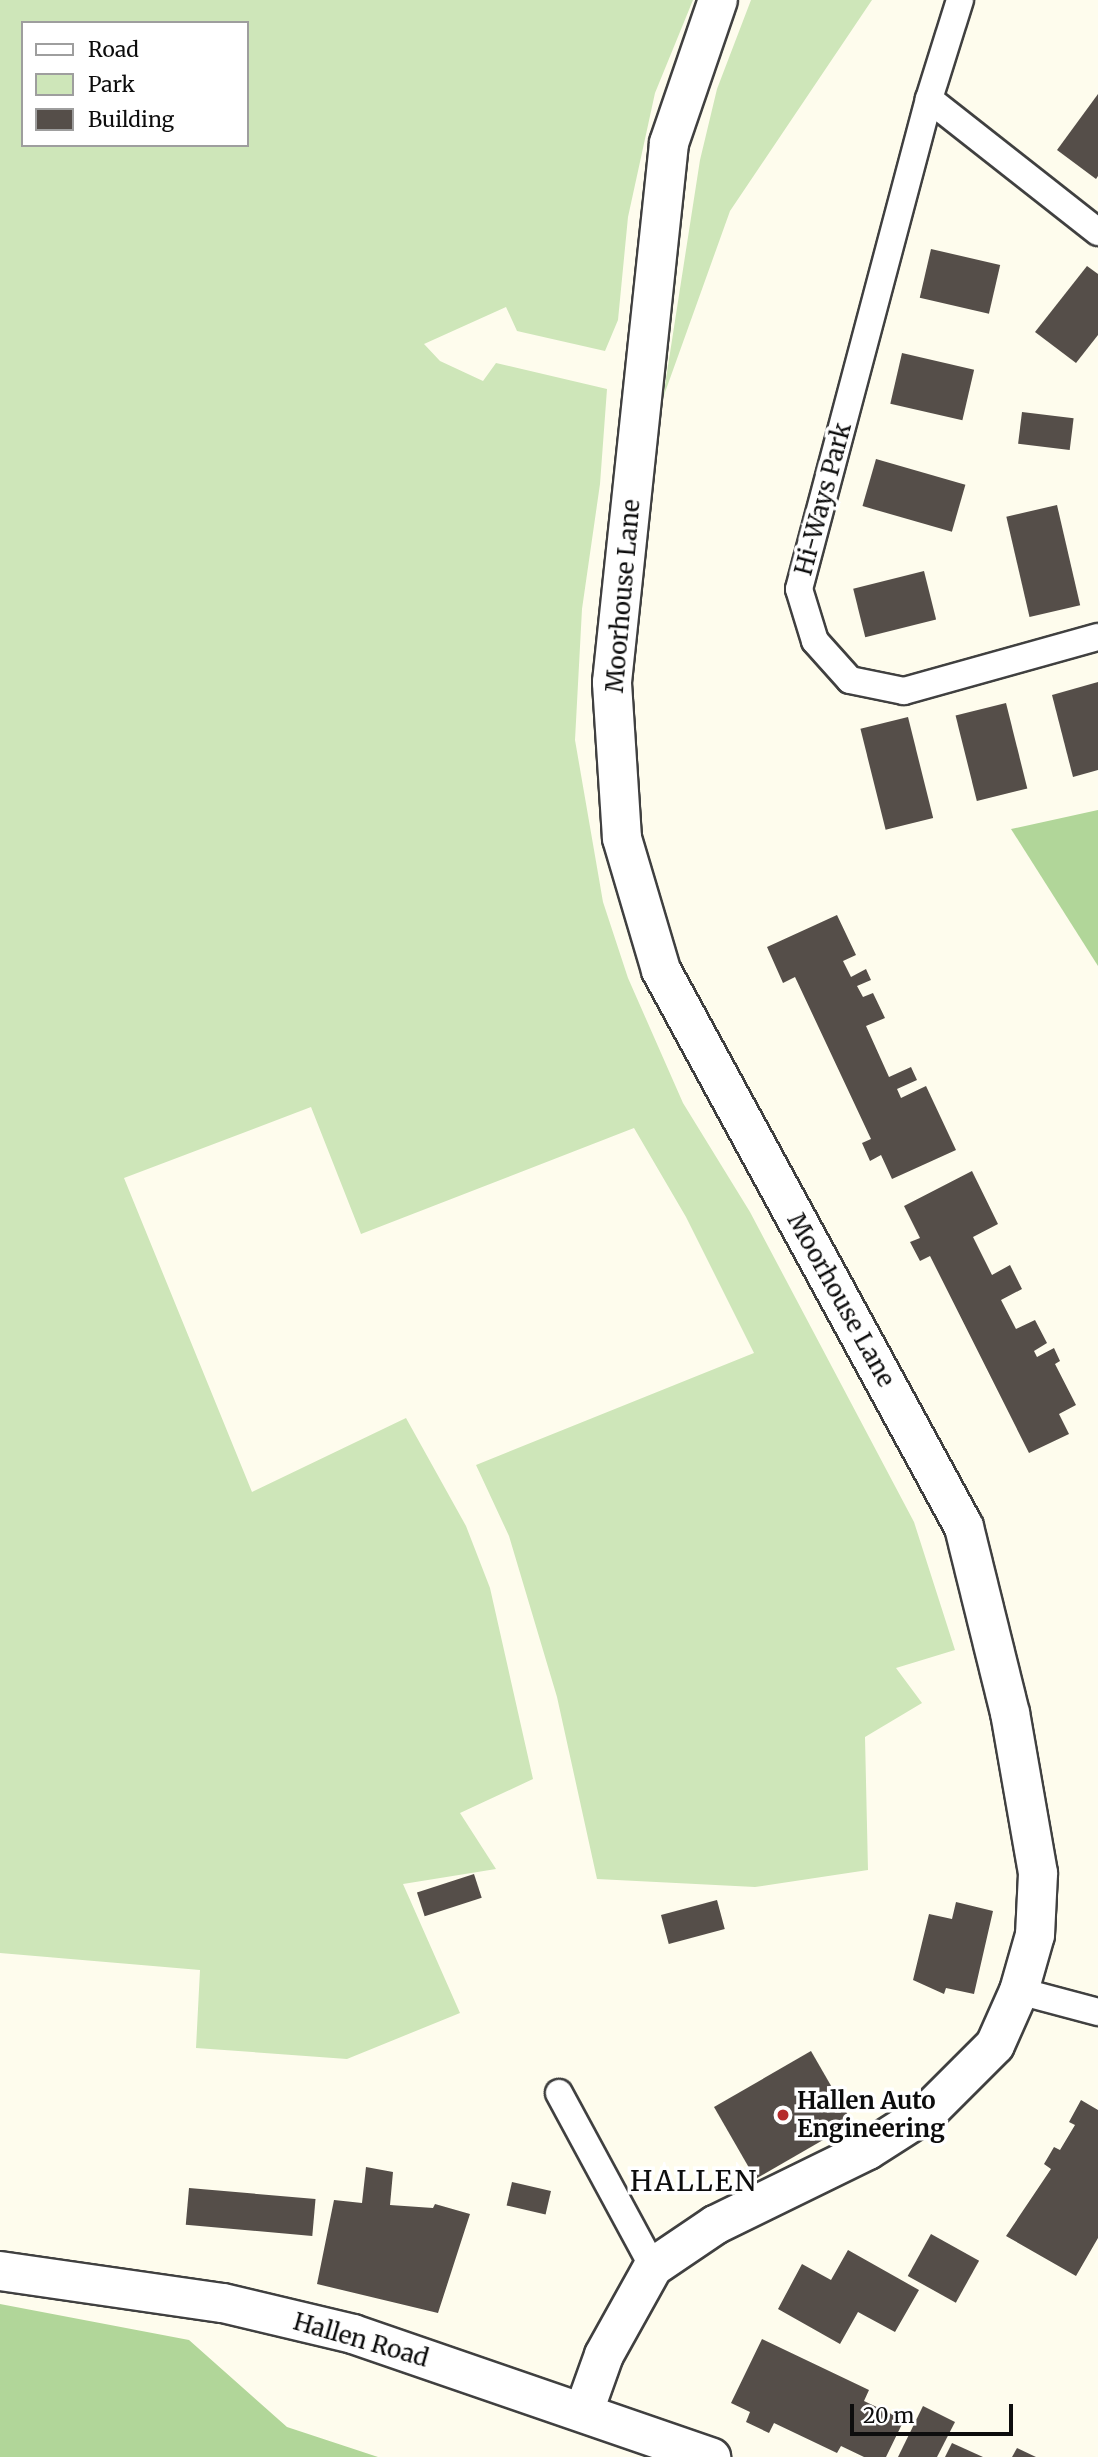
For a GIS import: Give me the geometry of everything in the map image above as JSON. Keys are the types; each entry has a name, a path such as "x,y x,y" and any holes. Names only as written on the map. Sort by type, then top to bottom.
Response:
{"street":[{"name":"Moorhouse Lane","path":"584,2411 604,2355 653,2267 715,2225 867,2150 929,2111 995,2045 1019,1992 1035,1936 1038,1873 1010,1713 964,1527 661,970 622,838 612,682 669,143 718,0"},
{"name":"Hallen Road","path":"0,2271 223,2303 340,2330 584,2411 711,2457"}],"lane":[{"name":"Hi-Ways Park","path":"960,0 929,100 799,589 815,641 850,680 904,691 1098,637"},
{"path":"929,100 1098,232"},
{"path":"1019,1992 1098,2012"},
{"path":"559,2093 653,2267"}],"green space":[{"path":"0,0 693,0 655,93 628,217 618,320 605,351 517,331 506,307 424,344 440,361 483,381 496,363 607,389 600,484 582,609 575,740 603,902 628,978 683,1103 750,1212 914,1522 955,1650 896,1668 922,1703 865,1737 868,1870 755,1887 597,1879 557,1697 509,1536 476,1465 754,1353 686,1217 634,1128 361,1234 311,1107 124,1178 252,1492 406,1418 466,1526 490,1588 533,1779 460,1813 496,1869 403,1884 460,2013 347,2059 196,2048 200,1970 0,1953"},
{"path":"751,0 872,0 730,211 663,398 700,160 717,89"},
{"path":"1098,810 1098,966 1011,829"},
{"path":"0,2304 189,2340 287,2427 378,2457 0,2457"}],"building":[{"path":"1098,94 1098,176 1096,179 1057,150"},
{"path":"931,249 1000,265 989,314 920,298"},
{"path":"1087,266 1098,274 1098,335 1076,363 1035,332"},
{"path":"902,353 974,370 962,420 890,404"},
{"path":"1022,412 1074,418 1070,450 1018,444"},
{"path":"876,459 965,485 952,532 862,506"},
{"path":"1057,505 1080,605 1030,617 1006,517"},
{"path":"924,571 936,620 865,637 853,589"},
{"path":"1098,682 1098,770 1073,777 1052,695"},
{"path":"1006,703 1027,788 977,801 956,716"},
{"path":"908,717 933,818 886,830 860,729"},
{"path":"837,915 856,955 843,961 851,977 866,969 871,980 857,986 863,997 873,993 885,1018 866,1026 889,1077 911,1067 917,1080 897,1089 901,1098 926,1086 956,1150 892,1179 881,1155 870,1161 862,1143 871,1139 795,977 783,983 767,947"},
{"path":"972,1171 998,1224 973,1237 992,1275 1010,1265 1022,1289 1001,1300 1016,1329 1035,1320 1047,1343 1034,1351 1037,1357 1054,1348 1060,1361 1055,1364 1076,1405 1059,1414 1069,1434 1029,1453 930,1256 920,1261 910,1242 920,1238 904,1206"},
{"path":"474,1874 482,1898 425,1916 417,1893"},
{"path":"717,1900 725,1929 669,1944 661,1915"},
{"path":"956,1902 993,1911 974,1994 946,1988 944,1994 913,1980 929,1914 952,1919"},
{"name":"Hallen Auto Engineering","path":"811,2051 852,2123 756,2179 714,2107"},
{"path":"1081,2100 1098,2110 1098,2238 1076,2276 1006,2236 1051,2169 1044,2164 1054,2147 1060,2150 1075,2125 1069,2122"},
{"path":"366,2167 393,2172 390,2205 433,2208 435,2204 470,2214 438,2313 317,2284 334,2200 362,2203"},
{"path":"512,2182 551,2191 546,2214 507,2205"},
{"path":"189,2188 316,2199 312,2236 186,2225"},
{"path":"931,2234 979,2261 956,2303 908,2276"},
{"path":"848,2250 919,2290 895,2332 858,2312 840,2344 778,2309 802,2264 831,2280"},
{"path":"762,2339 869,2390 864,2401 904,2420 886,2457 864,2457 841,2446 837,2453 774,2423 769,2433 746,2422 750,2412 731,2403"},
{"path":"923,2406 955,2422 937,2457 898,2457"},
{"path":"952,2443 983,2457 945,2457"},
{"path":"1017,2448 1036,2457 1012,2457"}],"place":[{"name":"Hallen Auto Engineering","path":"783,2115"}],"district":[{"name":"HALLEN","path":"694,2181"}]}
